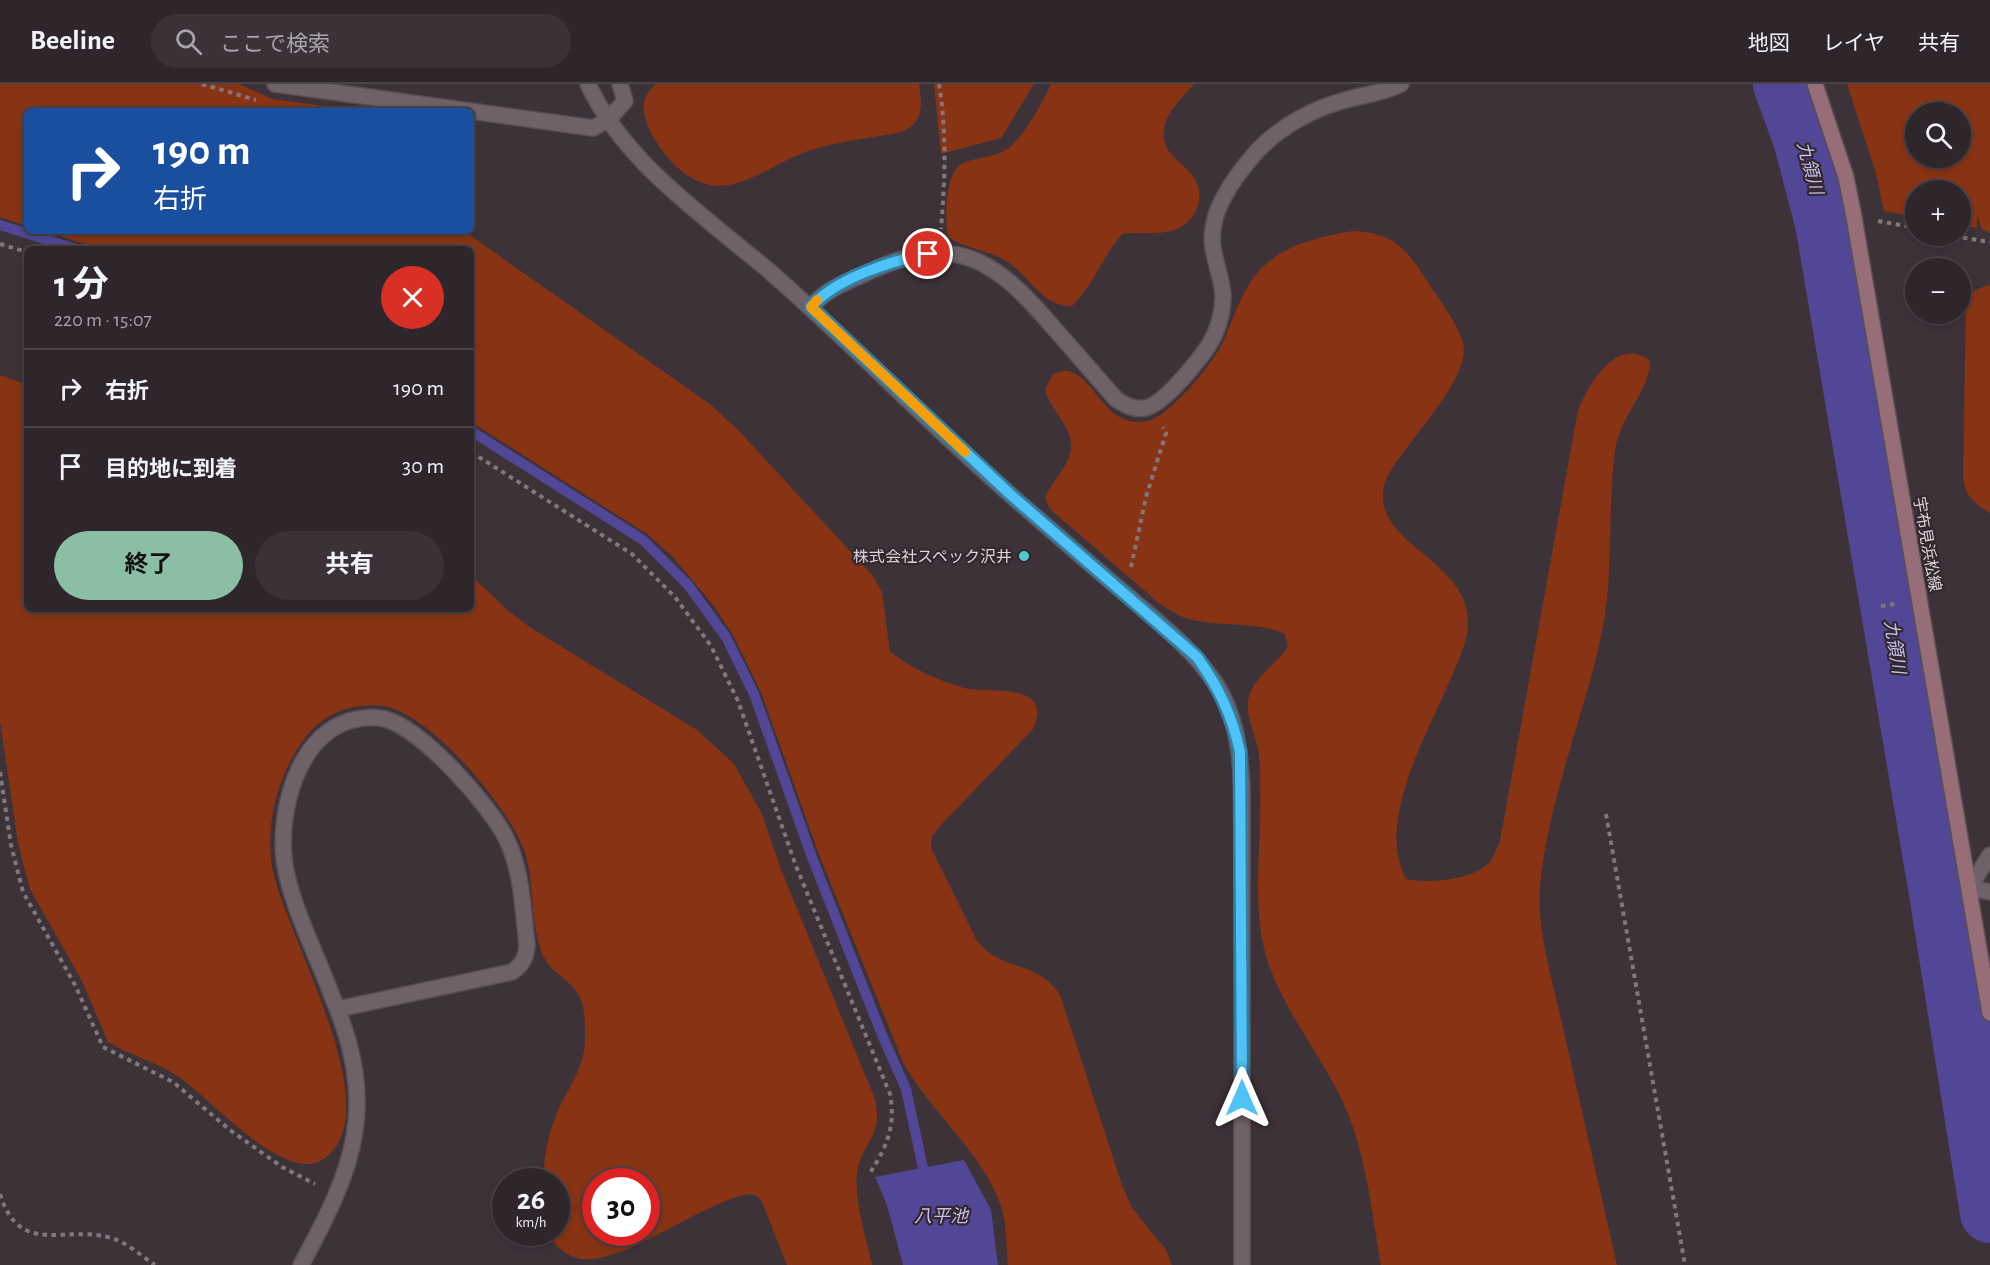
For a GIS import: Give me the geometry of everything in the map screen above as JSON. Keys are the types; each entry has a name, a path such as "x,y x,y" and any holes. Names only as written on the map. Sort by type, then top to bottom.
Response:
{"main road":[{"name":"宇布見浜松線","path":"1815,84 1846,177 1854,217 1990,1013"}],"street":[{"path":"275,84 448,108"},
{"path":"588,84 600,110 656,174 811,307 1011,495 1197,657 1217,686 1232,718 1240,752 1242,1265"},
{"path":"474,112 593,128 608,120 625,101 620,84"},
{"path":"811,307 822,294 903,258 939,254 978,261 1001,273 1021,290 1116,399 1130,407 1147,408 1162,400 1214,336 1221,316 1223,296 1213,253 1212,229 1220,205 1247,163 1275,135 1300,118 1327,106 1378,95 1401,84"},
{"path":"301,1265 337,1196 351,1156 357,1101 351,1047 290,886 283,832 294,780 306,757 320,738 338,725 360,718 383,718 405,726 424,741 495,819 515,861 527,945 526,956 521,966 512,972 338,1009"},
{"path":"1990,855 1969,888 1990,892"}],"path":[{"path":"939,84 945,126 946,175 939,254"},
{"path":"1878,221 1905,226"},
{"path":"1971,239 1990,242"},
{"path":"0,244 24,251"},
{"path":"1116,586 1130,569 1146,497 1166,432 1153,404"},
{"path":"474,454 632,554 675,597 711,646 738,701 796,866 890,1094 893,1113 891,1132 870,1173"},
{"path":"1881,606 1901,603"},
{"path":"0,772 11,845 23,892 75,985 103,1047 173,1082 230,1130 265,1155 337,1196"},
{"path":"1606,814 1685,1265"},
{"path":"0,1194 11,1220 27,1232 112,1238 155,1265"}],"shaded area":[{"path":"0,84 239,84 272,99 339,108 24,108 24,225 0,217"},
{"path":"656,84 919,84 921,106 918,118 902,132 819,148 798,155 742,181 719,186 693,179 672,162 655,140 646,121 644,104 647,94"},
{"path":"934,84 1034,84 1001,138 941,154"},
{"path":"1051,84 1194,84 1171,111 1165,124 1164,138 1172,156 1197,182 1199,198 1195,213 1177,229 1157,233 1122,234 1086,290 1072,306 1052,301 1044,296 1008,262 948,237 947,229 947,197 952,176 957,168 968,161 1002,152 1013,144 1032,119"},
{"path":"1847,84 1990,84 1990,233 1982,229 1977,215 1977,228 1971,227 1971,180 1905,180 1905,215 1884,211 1875,170"},
{"path":"1353,231 1379,235 1398,244 1405,251 1457,327 1463,343 1464,355 1453,383 1392,469 1383,492 1385,510 1394,526 1454,583 1464,601 1468,622 1462,651 1418,750 1401,804 1397,831 1398,856 1406,879 1437,881 1461,877 1482,869 1494,855 1500,841 1578,410 1597,376 1616,358 1626,354 1638,355 1650,361 1645,383 1623,426 1615,451 1606,610 1594,664 1558,790 1544,854 1539,903 1543,939 1617,1265 1381,1265 1367,1180 1349,1118 1332,1080 1278,987 1264,948 1260,928 1258,888 1260,763 1248,702 1256,682 1288,646 1285,634 1263,627 1184,618 1160,604 1050,509 1045,498 1069,457 1071,447 1067,430 1045,389 1053,374 1065,371 1076,374 1110,410 1120,417 1133,422 1148,421 1157,417 1179,399 1211,362 1223,342 1243,295 1256,274 1265,265 1284,251 1303,243"},
{"path":"53,234 468,234 711,405 738,430 873,576 882,592 890,652 935,678 964,688 1015,692 1027,696 1035,703 1037,713 1033,729 940,826 932,836 931,848 977,941 986,951 1041,976 1060,995 1122,1185 1132,1208 1166,1250 1172,1265 1008,1265 1001,1206 992,1186 969,1149 927,1098 903,1062 820,857 761,692 732,633 714,606 672,556 647,534 474,424 474,246 91,246"},
{"path":"1990,286 1990,513 1971,498 1963,477 1966,324 1971,324 1971,297 1974,291"},
{"path":"0,375 24,384 24,612 474,612 474,578 508,611 531,628 697,730 734,764 761,812 782,872 875,1099 877,1123 859,1163 857,1173 859,1208 872,1265 787,1265 762,1202 757,1196 749,1194 730,1199 660,1233 660,1168 582,1168 582,1246 634,1246 602,1257 584,1259 567,1254 558,1246 570,1246 570,1168 544,1168 544,1165 553,1124 582,1060 585,1040 583,1006 574,988 552,968 542,953 536,930 527,859 520,840 506,817 489,792 446,745 424,726 402,712 383,706 361,706 339,712 320,722 305,738 288,766 273,811 271,860 278,889 326,1016 340,1061 346,1102 341,1136 322,1160 306,1164 287,1160 267,1149 176,1075 108,1042 82,981 30,889 18,843 0,721"}],"water":[{"name":"八平池","path":"964,1160 991,1210 998,1265 903,1265 887,1205 875,1177"}],"waterway":[{"name":"九領川","path":"1783,84 1803,139 1825,223 1939,893 1990,1213"},
{"path":"0,225 24,233"},
{"path":"28,234 66,246"},
{"path":"474,433 643,540 688,585 726,637 754,694 813,860 882,1035 906,1089 923,1168"}],"slow traffic":[{"path":"817,300 811,307 965,452"}],"place":[{"name":"株式会社スペック沢井","path":"1024,556"}],"route":[{"path":"928,254 903,258 879,268 822,294 811,307 1011,495 1197,657 1217,686 1232,718 1240,752 1242,1098"}]}
